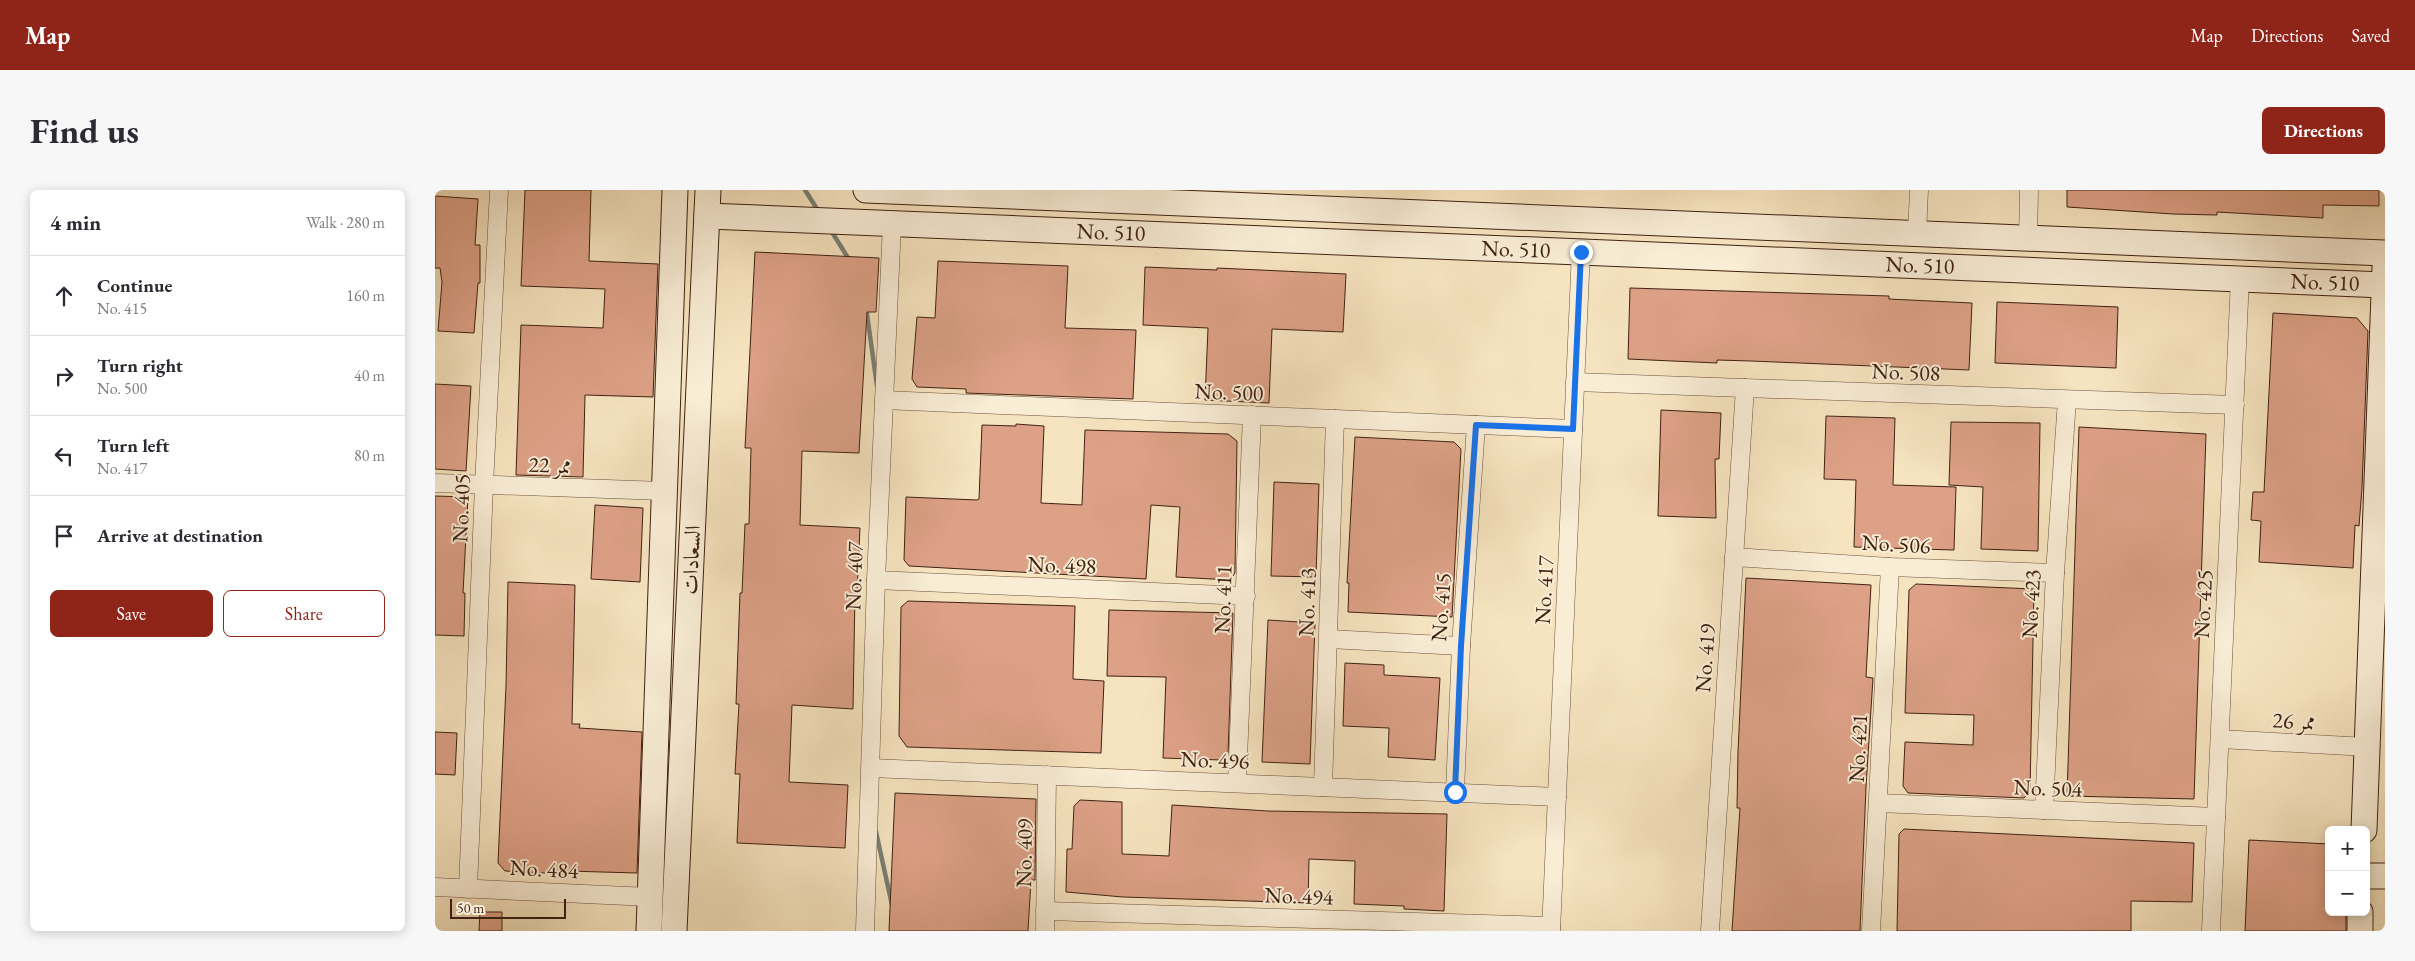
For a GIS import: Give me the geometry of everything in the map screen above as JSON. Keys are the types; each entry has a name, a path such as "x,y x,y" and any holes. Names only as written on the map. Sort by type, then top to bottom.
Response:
{"street":[{"name":"No. 405","path":"468,889 484,485 499,190"},
{"name":"السعادات","path":"649,931 675,190"},
{"name":"السعادات","path":"674,931 708,190"},
{"path":"729,190 724,193 721,200 723,212 737,217"},
{"name":"No. 510","path":"882,190 1278,199 1580,220 2385,254"},
{"path":"1917,234 1919,190"},
{"path":"2028,238 2029,190"},
{"name":"No. 510","path":"707,216 2357,283 2385,275"},
{"path":"1580,220 1580,252"},
{"name":"No. 407","path":"865,931 892,223"},
{"name":"No. 417","path":"1551,929 1580,252"},
{"path":"2357,252 2367,255 2373,260 2375,266 2372,274 2357,283"},
{"path":"2364,826 2385,275"},
{"name":"No. 425","path":"2211,931 2240,278"},
{"name":"No. 508","path":"1575,382 2235,405"},
{"name":"No. 419","path":"1711,931 1745,388"},
{"name":"No. 500","path":"884,400 1573,429"},
{"name":"No. 423","path":"2044,810 2055,573 2067,400"},
{"name":"No. 411","path":"1237,783 1252,415"},
{"name":"No. 413","path":"1323,787 1335,419"},
{"name":"No. 415","path":"1455,792 1461,646 1476,425"},
{"name":"ممر 22","path":"435,483 664,491"},
{"name":"No. 506","path":"1734,557 1890,567 2055,573"},
{"name":"No. 421","path":"1871,931 1890,567"},
{"name":"No. 498","path":"877,580 1245,596"},
{"path":"1329,639 1461,646"},
{"name":"ممر 26","path":"2220,740 2367,746"},
{"name":"No. 496","path":"871,768 1557,797"},
{"name":"No. 409","path":"1045,931 1047,776"},
{"name":"No. 504","path":"1878,803 2216,817"},
{"path":"2370,876 2385,876"},
{"name":"No. 484","path":"435,887 650,897"},
{"name":"No. 494","path":"1045,912 1551,929"},
{"path":"2360,916 2360,931"}],"building":[{"path":"525,190 591,190 589,261 658,264 653,397 585,395 583,477 516,475 521,325 603,328 605,289 521,286"},
{"path":"2067,190 2379,190 2379,206 2323,205 2323,218 2217,212 2217,215 2173,214 2067,207"},
{"path":"435,196 478,199 475,245 480,245 480,283 478,283 474,333 438,331 442,282 440,268 435,268"},
{"path":"755,252 879,258 876,312 867,312 859,453 802,451 800,525 860,528 857,593 855,592 853,709 792,705 789,782 848,785 845,848 737,843 740,774 735,774 739,704 736,704 740,593 742,593 745,524 749,524 751,448 745,448"},
{"path":"938,261 1068,266 1065,328 1136,330 1133,399 966,393 966,389 917,387 912,379 917,317 935,318"},
{"path":"1145,267 1217,270 1217,268 1346,274 1343,332 1272,329 1269,403 1205,400 1208,328 1143,325"},
{"path":"1630,288 1889,296 1889,299 1972,303 1969,370 1751,361 1717,360 1717,363 1628,359"},
{"path":"1997,302 2118,307 2116,368 1995,363"},
{"path":"2273,313 2357,318 2368,331 2362,488 2359,526 2355,525 2353,568 2259,562 2261,521 2251,520 2253,492 2264,492"},
{"path":"435,384 471,386 466,471 435,469"},
{"path":"1661,410 1721,413 1719,459 1715,459 1716,518 1658,516"},
{"path":"1826,416 1895,418 1893,485 1956,487 1954,550 1854,547 1856,480 1824,479"},
{"path":"1951,422 2040,423 2038,551 1981,549 1983,487 1949,485"},
{"path":"1016,424 1044,426 1041,503 1082,505 1085,430 1228,434 1237,441 1235,573 1230,580 1176,577 1180,507 1151,505 1146,579 909,566 904,560 906,497 979,499 982,425 1016,426"},
{"path":"2079,427 2206,434 2194,799 2067,796"},
{"path":"1355,437 1454,442 1461,449 1452,617 1348,612 1349,583 1347,583"},
{"path":"1274,482 1319,484 1316,577 1271,576"},
{"path":"435,496 468,497 463,593 465,593 464,636 435,635"},
{"path":"595,505 643,508 640,582 591,579"},
{"path":"1746,578 1871,585 1866,677 1873,678 1860,931 1732,931 1740,808 1737,808 1738,752"},
{"path":"508,582 575,585 572,724 580,724 579,728 642,732 637,873 567,871 567,874 505,871 498,863 506,686"},
{"path":"1916,584 2034,589 2030,792 2024,798 1908,793 1903,786 1905,742 1973,745 1974,715 1905,713 1909,590"},
{"path":"908,601 1075,606 1073,679 1104,681 1101,753 907,747 899,736 901,607"},
{"path":"1109,610 1233,613 1228,754 1221,760 1163,758 1166,677 1107,676"},
{"path":"1268,620 1315,623 1310,764 1262,762"},
{"path":"1345,663 1384,665 1384,675 1440,678 1435,760 1388,757 1389,728 1343,726"},
{"path":"435,732 457,733 455,775 435,774"},
{"path":"895,793 1036,799 1035,880 1031,880 1028,931 889,931"},
{"path":"1080,800 1122,802 1122,854 1169,856 1172,805 1268,811 1447,814 1444,911 1404,909 1404,906 1354,904 1355,861 1309,859 1308,903 1123,897 1066,892 1067,849 1072,849 1074,806"},
{"path":"1904,829 2194,843 2192,902 2131,901 2131,931 1897,931 1899,834"},
{"path":"2249,840 2325,844 2325,916 2346,916 2346,931 2245,931"},
{"path":"480,912 502,912 502,931 479,931"}],"waterway":[{"path":"805,190 819,212"},
{"path":"830,229 850,261"},
{"path":"866,307 877,386"},
{"path":"876,832 892,905"}],"route":[{"path":"1455,792 1461,646 1476,425 1573,429 1581,252"}]}
